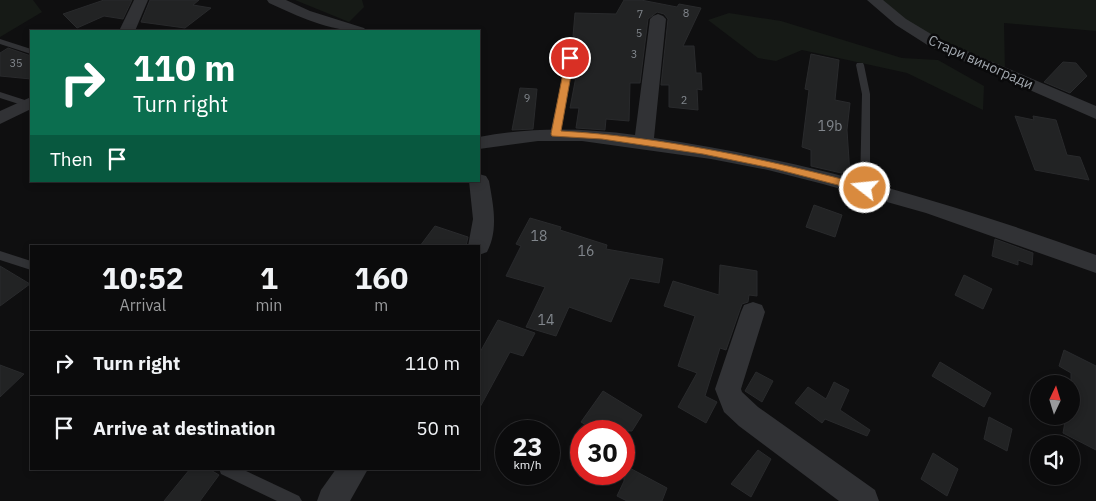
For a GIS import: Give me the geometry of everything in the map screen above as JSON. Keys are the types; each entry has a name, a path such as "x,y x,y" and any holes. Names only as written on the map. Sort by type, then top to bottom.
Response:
{"street":[{"path":"127,30 134,19 142,0"},
{"path":"274,0 305,14 356,30"},
{"name":"Стари виногради","path":"874,0 901,22 935,43 1096,113"},
{"path":"644,142 658,19"},
{"path":"0,118 30,103"},
{"path":"480,143 555,134 602,136 703,151 776,165 865,188 958,217 1096,264"},
{"path":"479,182 484,219 479,245"},
{"path":"753,312 728,389 730,398 735,406 753,420 864,501"},
{"path":"332,501 352,470"}],"lane":[{"path":"555,134 574,39"},
{"path":"0,41 30,52"},
{"path":"860,65 866,94 865,188"},
{"path":"0,95 30,103"},
{"path":"0,255 30,266"},
{"path":"228,470 294,501"}],"shaded area":[{"path":"0,0 33,0 42,12 0,37"},
{"path":"295,0 362,0 364,7 349,22"},
{"path":"876,0 1096,0 1096,31 1004,23 1005,72 928,37"},
{"path":"729,13 781,21 902,58 938,60 984,86 983,110 907,73 802,50 776,61 758,58 708,20"}],"building":[{"path":"104,0 132,0 123,19 104,16 77,28 63,14"},
{"path":"150,0 199,0 193,5 211,8 185,28 141,22"},
{"path":"624,0 641,0 677,7 679,4 701,8 683,46 694,46 696,73 701,73 702,90 697,89 698,110 669,107 669,85 661,85 668,19 664,14 657,12 648,19 640,83 630,83 629,121 606,119 605,130 576,128 579,108 570,108 582,45 579,45 580,38 573,36 575,13 616,14"},
{"path":"8,48 30,56 30,79 0,76 0,53"},
{"path":"811,54 839,60 835,100 850,103 847,130 850,175 811,166 811,150 802,147 809,90 805,89"},
{"path":"1063,62 1076,63 1087,76 1070,93 1044,82"},
{"path":"520,88 537,89 533,129 512,130"},
{"path":"1015,116 1034,120 1033,116 1056,120 1067,155 1080,157 1089,180 1035,170"},
{"path":"814,205 842,215 835,237 806,227"},
{"path":"530,218 561,227 560,230 607,245 606,249 663,259 659,283 630,278 611,322 569,307 556,336 526,327 545,287 506,276 521,246 516,244"},
{"path":"435,226 468,237 466,245 421,245"},
{"path":"995,239 1033,253 1032,265 1018,260 1018,265 992,256"},
{"path":"720,265 757,271 757,296 749,295 748,302 742,304 726,350 720,348 705,396 717,402 706,423 678,407 697,373 678,366 695,316 664,306 673,281 719,295"},
{"path":"0,266 30,284 0,306"},
{"path":"964,275 992,289 983,309 955,295"},
{"path":"498,320 535,333 523,356 510,352 480,407 480,352"},
{"path":"1064,350 1096,366 1096,450 1080,442 1080,435 1067,435 1063,433 1064,425 1080,425 1080,375 1071,375 1071,373 1059,366"},
{"path":"940,362 991,393 984,407 932,376"},
{"path":"0,365 24,374 0,397"},
{"path":"756,372 773,381 762,402 745,391"},
{"path":"834,382 849,390 840,410 870,430 867,436 825,419 822,423 795,403 808,387 826,399"},
{"path":"603,391 642,415 635,426 635,420 582,420"},
{"path":"989,417 1012,429 1007,451 984,439"},
{"path":"758,450 771,459 751,497 731,484"},
{"path":"933,453 958,469 947,496 921,479"},
{"path":"189,470 211,470 219,475 200,501 164,501"},
{"path":"635,471 667,488 662,501 627,501 617,496 622,485 635,485"}],"route":[{"path":"570,58 555,134 602,136 703,151 776,165 865,188"}]}
